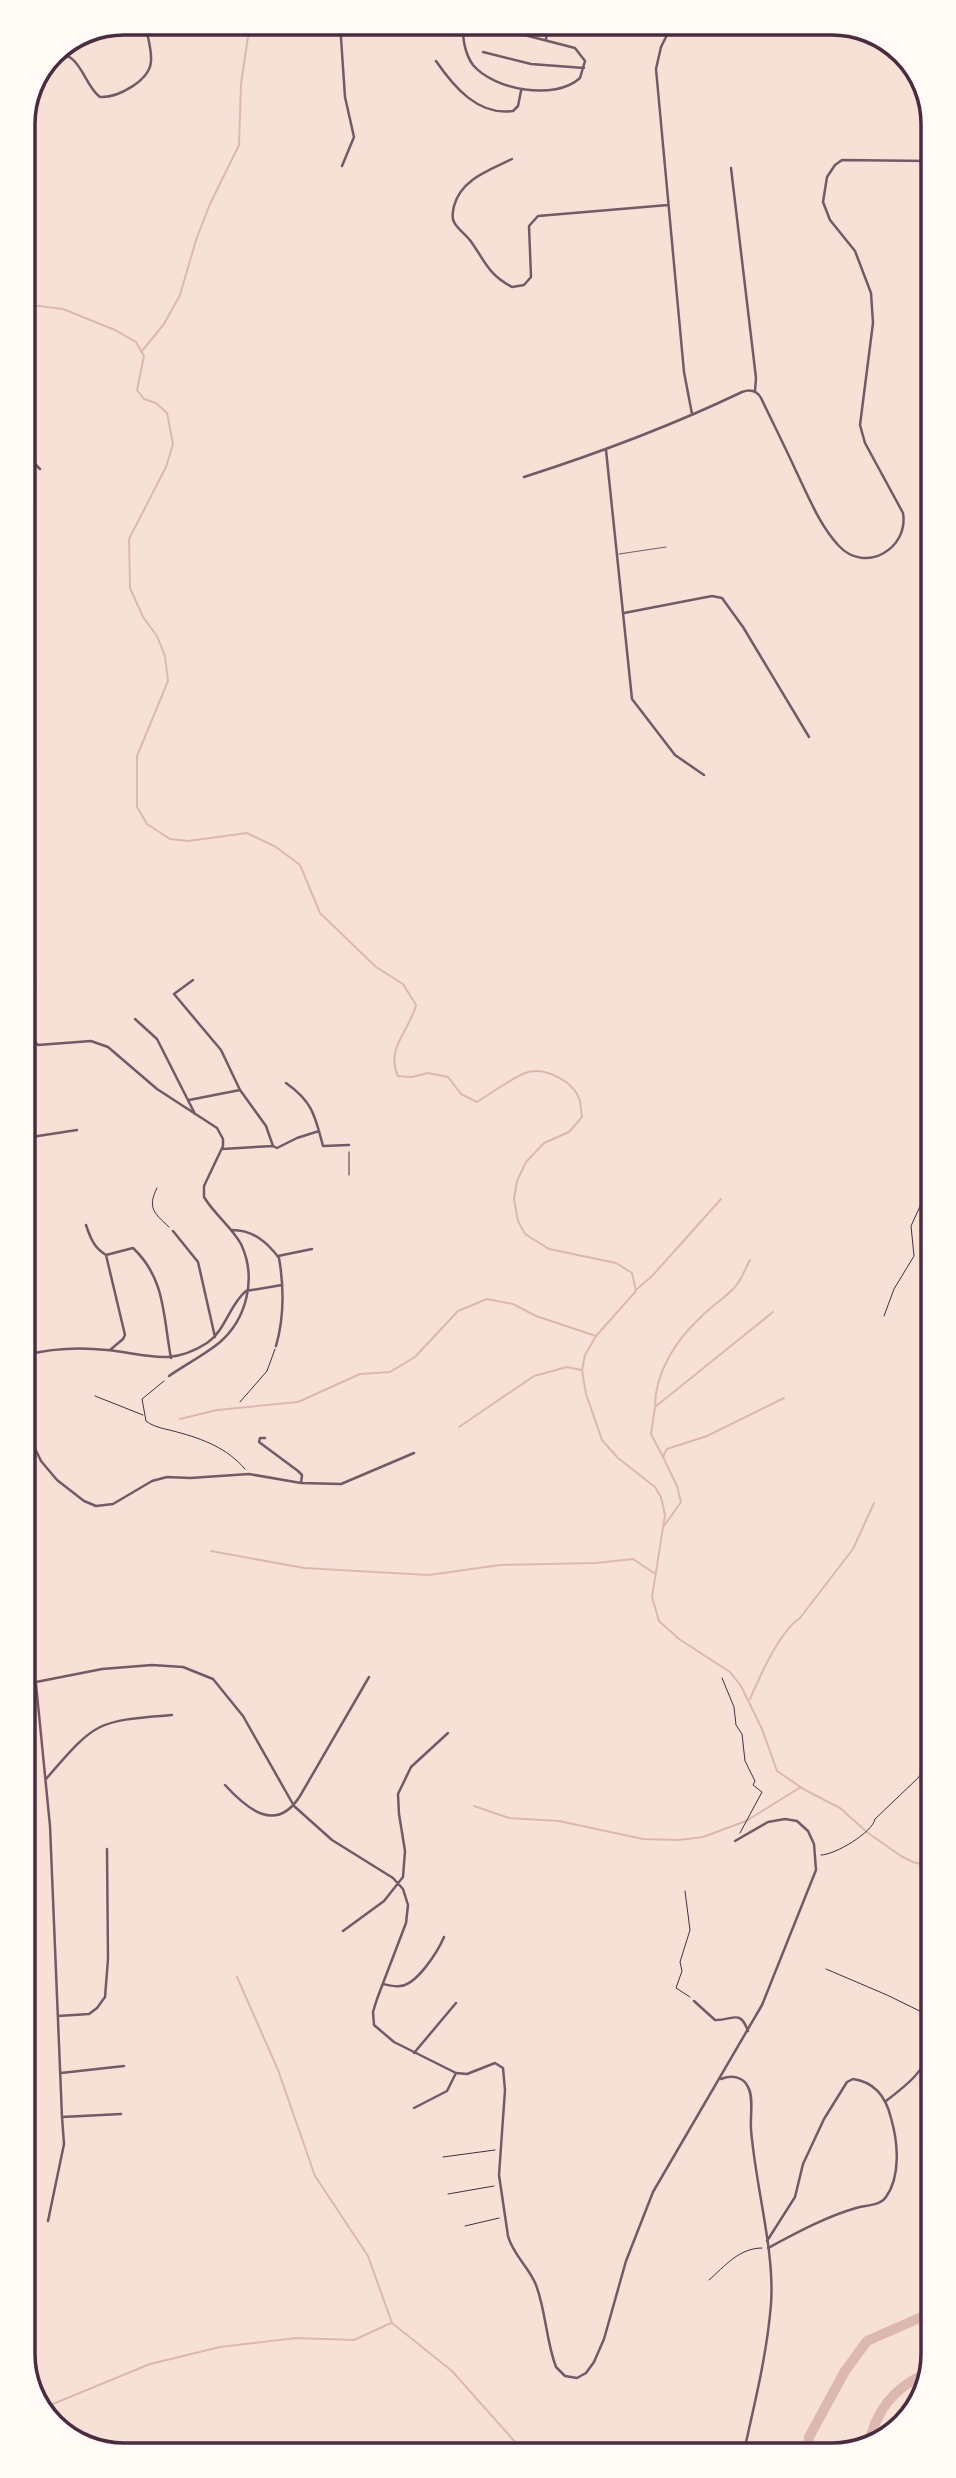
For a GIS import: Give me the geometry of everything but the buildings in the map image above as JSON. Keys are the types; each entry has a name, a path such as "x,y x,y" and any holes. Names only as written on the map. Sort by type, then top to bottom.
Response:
{"street":[{"path":"66,57 76,62 94,93 100,97 120,93 141,79 150,68 147,35"},
{"path":"341,35 345,97 354,137 342,166"},
{"path":"464,35 467,52 474,66 487,78 521,91 570,85 580,78 584,68 583,56 575,48 525,35"},
{"path":"546,35 546,39"},
{"path":"667,35 656,69 684,372 692,414"},
{"path":"483,52 531,64 584,68"},
{"path":"436,61 457,90 478,104 499,111 513,111 518,106 521,91"},
{"path":"512,159 466,184 456,201 452,217 489,271 512,287 524,285 531,277 529,226 538,216 668,205"},
{"path":"731,167 756,377 755,391 761,398 815,509 838,545 850,554 865,558 875,557 890,549 902,533 904,522 902,510 865,443 860,425 873,323 871,293 855,251 827,214 823,193 831,169 842,160 921,161"},
{"path":"524,477 673,424 745,391 755,391"},
{"path":"606,450 633,701 675,755 705,775"},
{"path":"35,464 40,469"},
{"path":"624,613 712,596 720,597 743,627 809,737"},
{"path":"193,980 174,994 221,1050 240,1090 266,1126 275,1147"},
{"path":"135,1019 157,1039 195,1114"},
{"path":"35,1042 38,1045 91,1041 108,1047 157,1090 217,1128 223,1139 222,1149 204,1186 204,1197 240,1243 248,1266 248,1290 239,1318 225,1337 169,1377"},
{"path":"286,1083 304,1095 317,1120 323,1146 349,1145"},
{"path":"188,1100 240,1090"},
{"path":"35,1137 77,1130"},
{"path":"222,1149 275,1147 319,1131"},
{"path":"86,1225 94,1245 106,1255 125,1335 110,1350"},
{"path":"232,1230 255,1234 278,1256 282,1285 280,1328 276,1346"},
{"path":"173,1231 198,1262 215,1337"},
{"path":"106,1255 133,1248 151,1271 159,1286 171,1358"},
{"path":"278,1256 312,1249"},
{"path":"35,1353 61,1348 110,1350 151,1358 171,1358 215,1337 241,1295 248,1290 282,1285"},
{"path":"265,1438 260,1438 259,1442 298,1471 302,1475 301,1483"},
{"path":"35,1447 41,1461 57,1480 84,1501 96,1506 113,1504 159,1478 249,1474 301,1483 341,1484 414,1452"},
{"path":"48,2221 64,2149 65,2116 50,1826 36,1684 102,1669 152,1665 183,1667 205,1674 225,1690 243,1716 294,1806 332,1840 399,1883 407,1897 408,1913 373,2012 374,2025 384,2035 414,2053 456,2073 473,2073 495,2063 503,2068 505,2090 500,2185 511,2246 537,2288 556,2367 571,2378 582,2376 590,2369 604,2339 626,2261 653,2192 762,2005 812,1880 817,1863 816,1854 808,1830 797,1821 779,1819 768,1822 735,1842"},
{"path":"225,1785 243,1804 254,1811 279,1815 294,1806 369,1677"},
{"path":"46,1779 75,1745 102,1725 122,1719 172,1715"},
{"path":"343,1931 384,1901 404,1874 398,1794 411,1768 448,1733"},
{"path":"58,2016 89,2014 105,1997 108,1959 107,1849"},
{"path":"383,1984 397,1986 408,1983 436,1954 444,1937"},
{"path":"694,2001 715,2021 739,2017 748,2031"},
{"path":"414,2053 456,2003"},
{"path":"61,2073 124,2066"},
{"path":"886,2101 921,2069"},
{"path":"414,2108 447,2091 456,2073"},
{"path":"718,2081 730,2076 737,2077 749,2087 752,2149 768,2248 771,2301 768,2332 746,2443"},
{"path":"766,2241 795,2197 803,2164 824,2119 847,2082 853,2079 870,2083 886,2101 894,2132 897,2167 887,2196 880,2202 846,2211 812,2225 768,2248"},
{"path":"65,2116 121,2114"}],"lane":[{"path":"617,554 666,547"}],"path":[{"path":"349,1145 349,1175"},
{"path":"157,1188 151,1200 154,1212 173,1231"},
{"path":"884,1316 894,1289 914,1256 911,1226 921,1204"},
{"path":"240,1402 267,1371 276,1346"},
{"path":"169,1377 142,1399 146,1421 223,1449 249,1474"},
{"path":"95,1396 145,1416"},
{"path":"722,1678 734,1707 745,1761 755,1781 753,1786 762,1792 735,1842"},
{"path":"816,1854 825,1856 833,1853 872,1828 876,1819 921,1774"},
{"path":"685,1891 691,1930 680,1962 682,1971 678,1975 676,1988 694,2001"},
{"path":"825,1969 921,2012"},
{"path":"443,2157 501,2149"},
{"path":"449,2194 500,2185"},
{"path":"465,2226 505,2217"},
{"path":"709,2280 740,2252 768,2248"}],"waterway":[{"path":"142,351 164,324 180,295 210,204 239,145 241,84 248,35"},
{"path":"35,306 63,309 115,330 136,342 144,356 137,390 144,399 156,403 167,413 173,444 166,467 129,539 130,588 143,617 157,636 165,656 168,681 137,756 137,807 147,824 170,839 188,841 247,833 276,847 300,865 320,913 376,967 403,984 416,1005 396,1048 394,1057 398,1076 412,1077 428,1073 448,1077 461,1094 477,1102 520,1075 533,1071 557,1077 572,1087 580,1101 582,1117 569,1132 544,1143 526,1162 517,1181 514,1199 518,1221 525,1234 549,1249 616,1263 632,1273 636,1291 596,1336 585,1355 582,1370 586,1394 602,1440 618,1458 655,1487 661,1497 665,1515 652,1597 659,1621 679,1639 730,1672 741,1686 762,1729 777,1771 805,1790 840,1808 868,1833 901,1856 921,1864"},
{"path":"636,1290 653,1275 721,1199"},
{"path":"655,1407 659,1381 675,1346 692,1326 736,1285 750,1260"},
{"path":"180,1419 217,1410 298,1402 360,1374 390,1372 415,1357 458,1311 487,1299 513,1304 536,1316 596,1336"},
{"path":"663,1457 651,1434 655,1407 773,1312"},
{"path":"459,1427 534,1376 567,1367 581,1370"},
{"path":"664,1526 681,1502 677,1486 663,1457 667,1449 707,1436 784,1398"},
{"path":"750,1699 785,1633 800,1618 853,1549 874,1503"},
{"path":"211,1551 304,1568 429,1575 500,1565 596,1563 633,1559 654,1573"},
{"path":"474,1806 509,1818 559,1821 643,1839 679,1840 703,1837 746,1821 801,1787"},
{"path":"237,1977 278,2070 315,2176 368,2256 392,2323 452,2371 516,2443"},
{"path":"809,2443 809,2437 845,2371 867,2341 921,2317"},
{"path":"51,2405 150,2364 220,2347 296,2338 354,2340 391,2323"},
{"path":"872,2433 887,2402 918,2378"}]}
